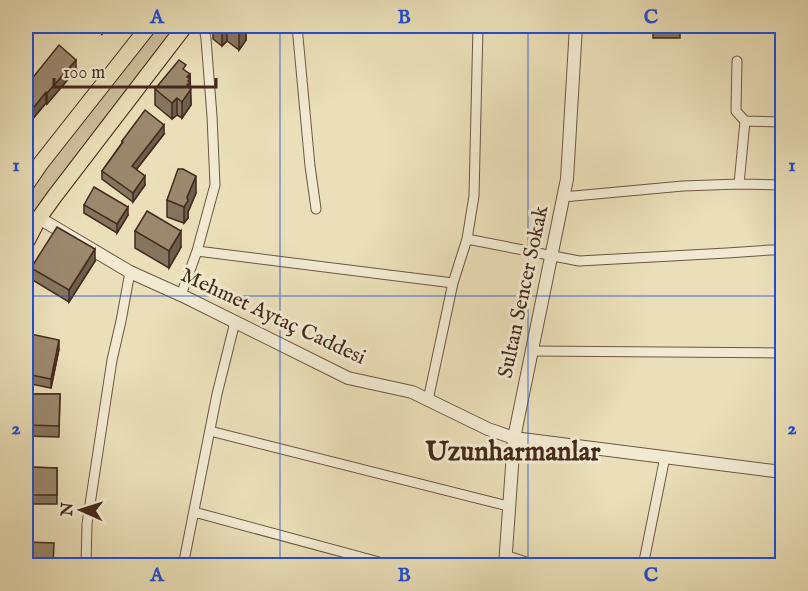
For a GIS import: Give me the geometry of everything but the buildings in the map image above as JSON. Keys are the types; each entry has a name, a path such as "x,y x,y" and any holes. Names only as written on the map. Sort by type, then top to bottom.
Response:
{"main road":[{"path":"26,184 149,26"},
{"path":"26,243 54,196 185,26"}],"street":[{"path":"181,295 197,251 215,185 204,26"},
{"path":"297,26 316,209"},
{"path":"428,400 453,283 467,239 474,196 478,26"},
{"name":"Sultan Sencer Sokak","path":"505,560 514,438 567,179 576,26"},
{"path":"737,61 736,111 745,121 783,122"},
{"path":"739,184 745,121"},
{"path":"563,197 683,186 783,185"},
{"name":"Mehmet Aytaç Caddesi","path":"39,218 130,272 348,378 412,392 488,429 514,438 783,472"},
{"path":"467,239 579,261 783,250"},
{"path":"197,251 453,283"},
{"path":"86,566 87,524 109,380 130,272"},
{"path":"183,566 235,322"},
{"path":"532,351 783,353"},
{"path":"210,431 508,506"},
{"path":"643,566 665,457"},
{"path":"194,512 361,561 394,566"},
{"path":"505,560 538,566"}],"shaded area":[{"path":"159,26 177,26 32,215 26,226 26,196 53,158"}],"district":[{"name":"Uzunharmanlar","path":"513,453"}]}
